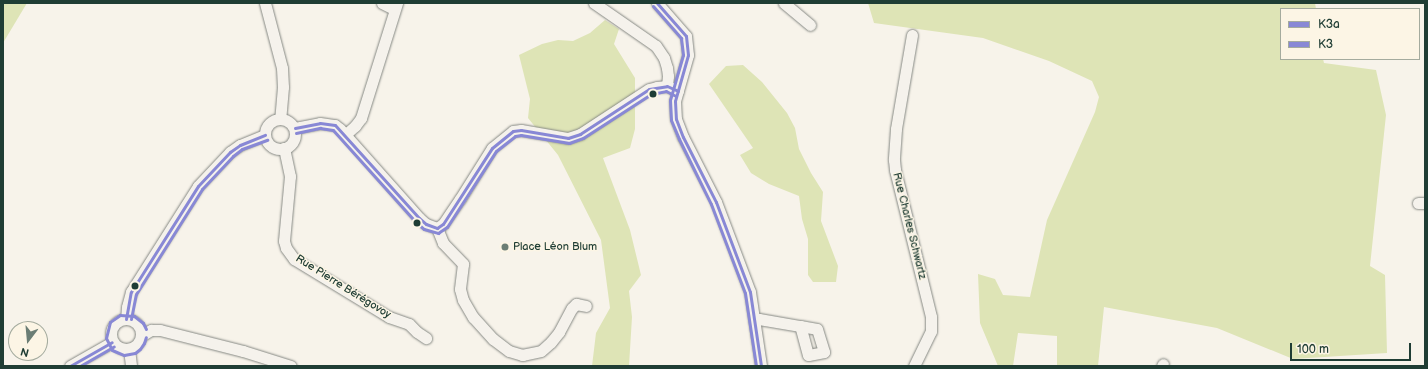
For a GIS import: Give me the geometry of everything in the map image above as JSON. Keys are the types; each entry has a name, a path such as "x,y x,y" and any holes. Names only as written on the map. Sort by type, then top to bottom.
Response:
{"street":[{"path":"265,3 282,68 280,119"},
{"path":"346,134 361,118 396,6 382,3"},
{"path":"594,3 656,46 664,58 667,68 668,76 666,86"},
{"path":"656,3 686,36 688,54 678,91 675,111 678,127 716,202 750,292 761,366"},
{"path":"784,3 810,25"},
{"name":"Rue Charles Schwartz","path":"912,35 896,129 894,160 895,170 931,317 931,330 914,366"},
{"path":"436,228 443,224 492,148 508,134 521,130 560,138 574,136 649,90 666,86 678,91"},
{"path":"355,126 365,121 370,114"},
{"path":"280,119 290,122 294,128 294,141 284,148 279,148 270,144 265,135 268,125 273,120 280,119"},
{"path":"294,128 312,124 327,123 335,125 346,134 419,218 426,224 436,228 443,243 463,264 460,289 463,300 473,317 493,339 510,351 522,355 541,351 559,332 572,308 576,304 586,306"},
{"path":"126,319 127,306 131,292 198,186 230,152 240,145 265,135"},
{"name":"Rue Pierre Bérégovoy","path":"284,148 290,176 284,241 286,248 294,259 389,317 409,324 426,338"},
{"path":"141,336 139,326 131,320 126,319 114,325 110,333 112,342 119,348 129,350 137,345 141,336 151,330 160,330 243,351 291,366"},
{"path":"754,320 800,326"},
{"path":"70,366 112,342"},
{"path":"129,350 131,366"}],"green space":[{"path":"3,3 27,3 3,43"},
{"path":"868,3 1315,3 1316,8 1280,8 1280,60 1323,60 1324,63 1376,70 1386,115 1370,266 1385,275 1387,353 1293,359 1217,328 1104,307 1098,366 1057,366 1057,336 1018,333 1013,366 998,366 980,323 978,274 995,279 1003,295 1030,297 1047,220 1095,112 1099,97 1092,81 1049,61 983,38 874,23"},
{"path":"605,20 619,29 614,44 635,78 635,129 630,148 603,158 630,230 641,275 629,291 632,317 629,366 592,366 596,333 610,308 601,240 558,155 528,118 530,99 519,55 542,44 558,40 573,41 590,33"},
{"path":"743,65 762,82 787,113 795,128 799,149 811,173 823,192 821,221 838,266 836,282 813,282 808,275 808,239 802,219 799,196 769,184 751,173 740,155 753,148 709,84 726,66"}],"transit line":[{"name":"K3a","path":"657,3 686,36 688,55 675,101 676,119 683,137 716,202 750,292 761,366"},
{"name":"K3","path":"653,6 681,38 683,55 670,100 671,120 711,204 745,293 756,366"},
{"name":"K3a","path":"295,128 320,123 335,125 419,218 426,224 437,228 443,224 492,148 513,131 521,130 568,138 580,134 649,89 667,86 678,91"},
{"name":"K3","path":"296,133 320,128 333,130 415,221 424,229 438,233 447,227 496,151 515,136 521,135 569,143 583,138 651,94 666,91 676,96"},
{"name":"K3a","path":"126,319 131,292 198,186 230,152 240,145 265,135"},
{"name":"K3","path":"131,319 136,294 202,189 233,156 242,149 267,140"},
{"name":"K3","path":"146,329 143,323 134,316 120,315 110,322 106,338 112,350 124,355 135,353 140,349 146,337"},
{"name":"K3a","path":"70,366 112,342"},
{"name":"K3","path":"80,366 114,346"}],"place":[{"name":"Place Léon Blum","path":"505,247"}]}
